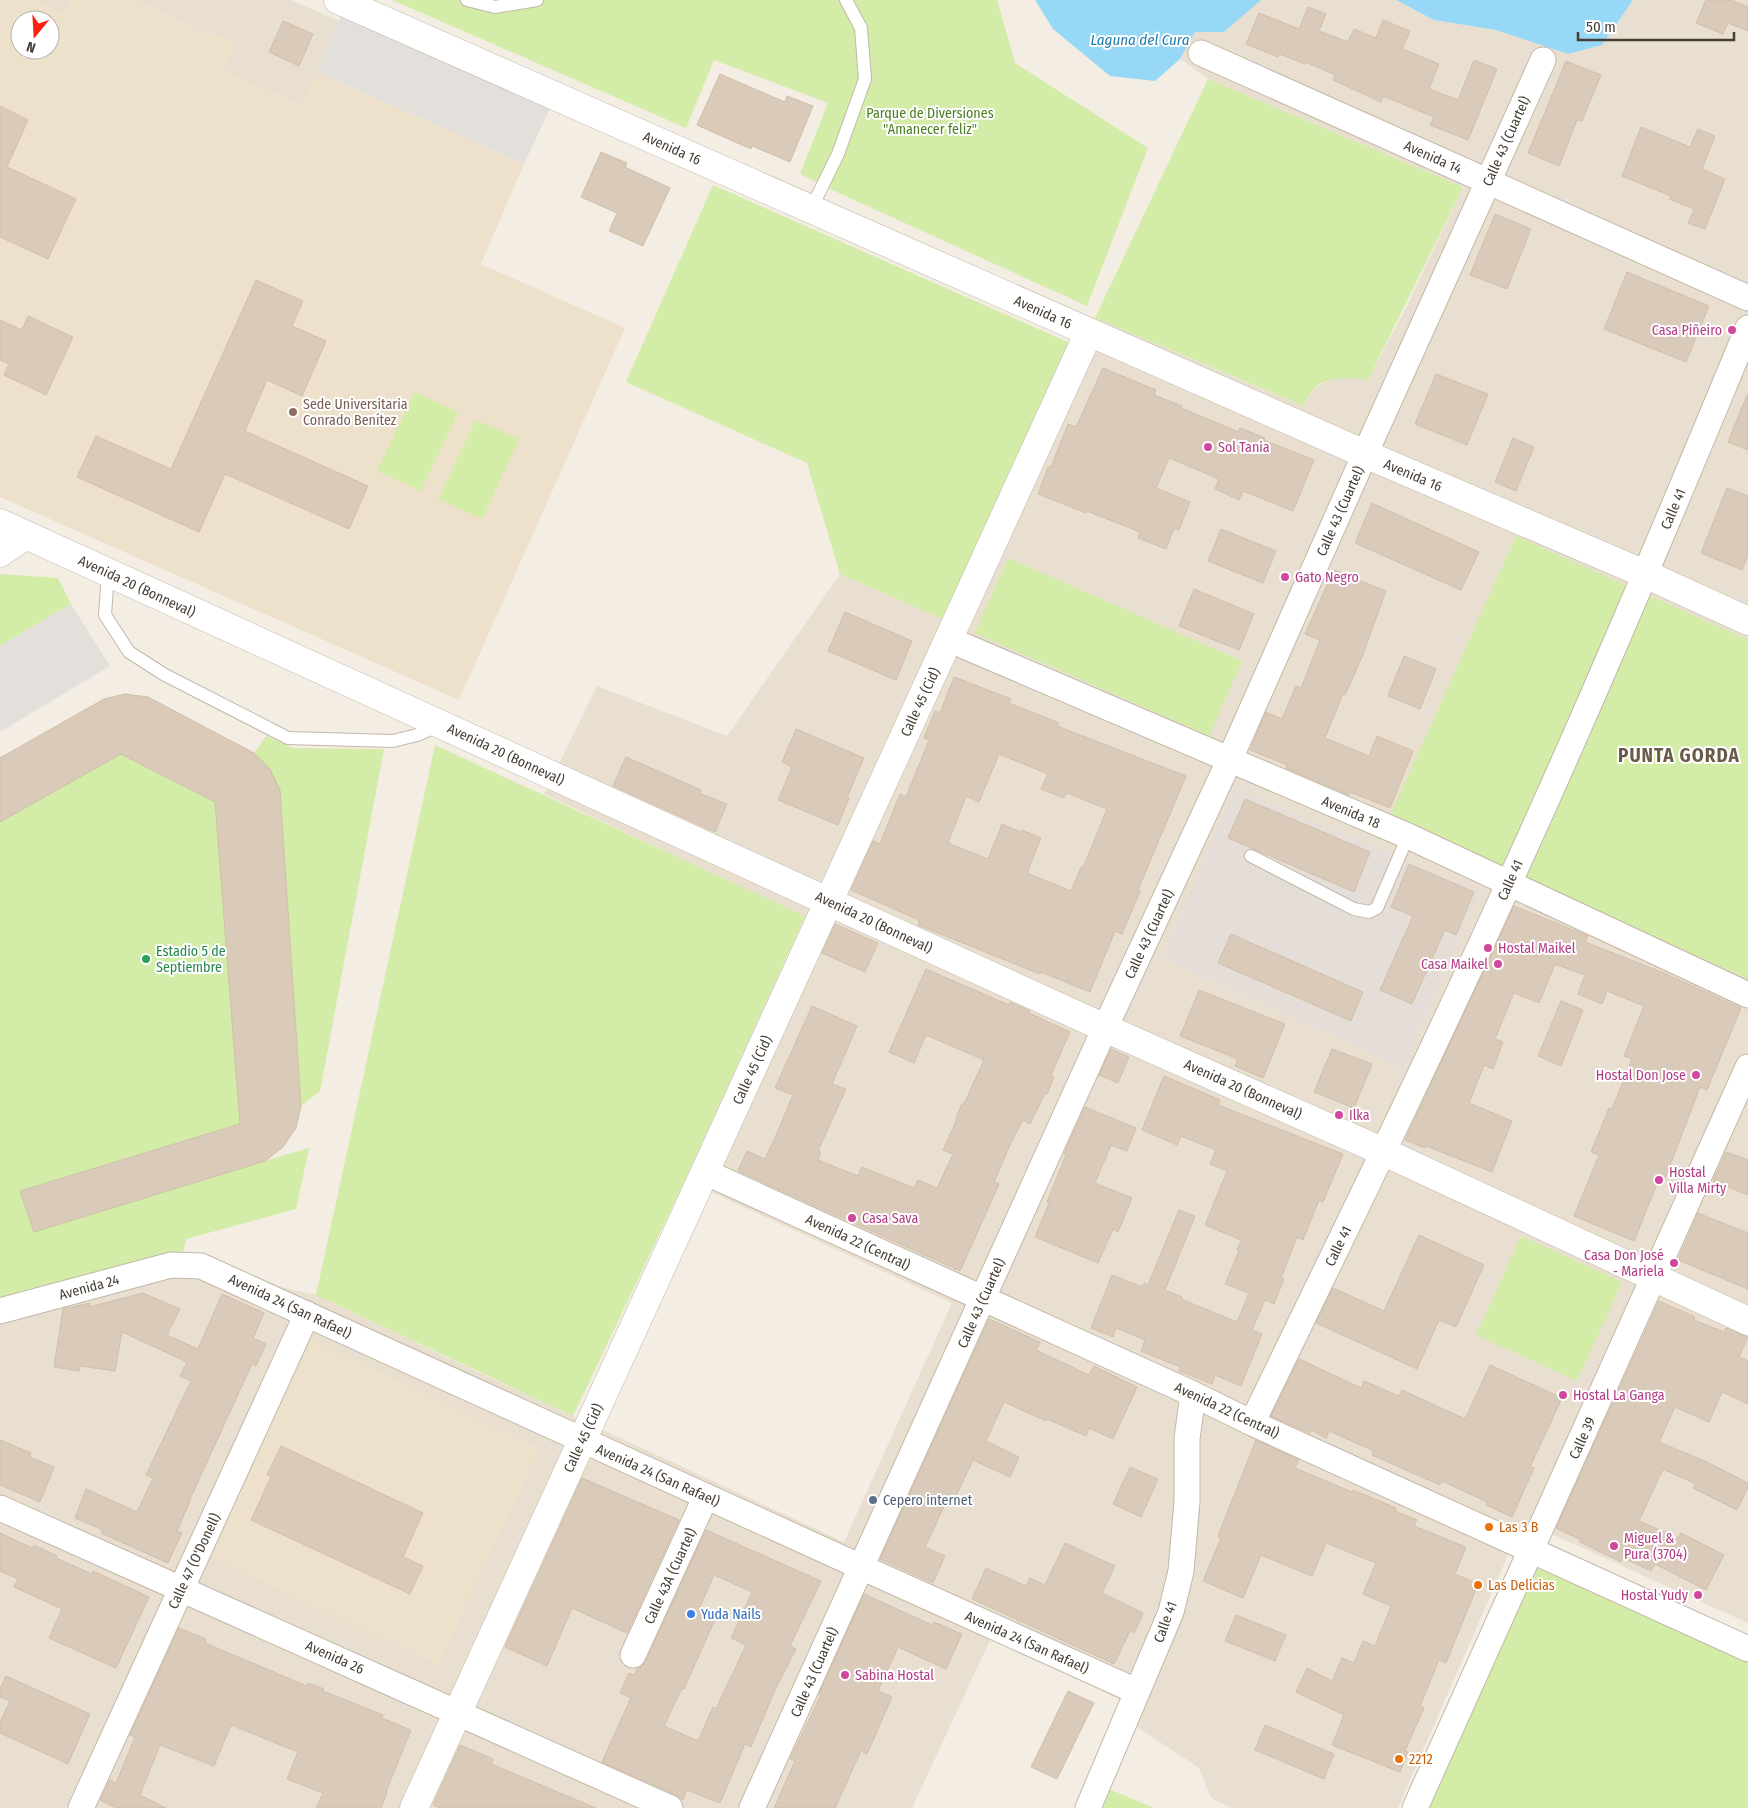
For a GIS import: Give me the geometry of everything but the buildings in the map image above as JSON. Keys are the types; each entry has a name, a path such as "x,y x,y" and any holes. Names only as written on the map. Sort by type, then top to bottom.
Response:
{"street":[{"name":"Avenida 16","path":"338,0 1365,454 1645,574 1748,621"},
{"name":"Avenida 14","path":"1201,53 1748,298"},
{"name":"Calle 43 (Cuartel)","path":"752,1808 1105,1028 1229,761 1543,60"},
{"name":"Calle 41","path":"1252,1423 1384,1152 1510,882 1645,574 1748,328"},
{"name":"Calle 45 (Cid)","path":"414,1808 1089,332"},
{"name":"Avenida 20 (Bonneval)","path":"0,523 1105,1028 1384,1152 1748,1321"},
{"path":"0,553 26,535"},
{"name":"Avenida 18","path":"948,639 1229,761 1408,836 1510,882 1748,995"},
{"name":"Calle 39","path":"1416,1808 1748,1067"},
{"name":"Avenida 22 (Central)","path":"705,1172 1748,1649"},
{"name":"Avenida 24 (San Rafael)","path":"179,1264 201,1266 1136,1691"},
{"name":"Avenida 24","path":"0,1311 179,1264"},
{"name":"Calle 47 (O'Donell)","path":"81,1808 307,1314"},
{"name":"Calle 41","path":"1088,1808 1171,1612 1180,1571 1188,1502 1187,1440 1193,1394"},
{"name":"Calle 43A (Cuartel)","path":"633,1655 706,1496"},
{"name":"Avenida 26","path":"0,1508 670,1808"}],"lane":[{"path":"467,0 496,7 537,0"},
{"path":"811,209 838,154 865,79 861,28 846,0"},
{"path":"108,573 104,616 129,652 165,675 288,738 393,741 417,735 440,724"},
{"path":"1251,856 1354,909 1370,912 1377,908 1408,836"}],"shaded area":[{"name":"Sede Universitaria Conrado Benítez","path":"0,0 32,0 54,10 10,10 10,60 60,60 60,13 65,15 72,0 134,0 234,44 223,71 301,106 317,72 524,164 481,264 625,328 459,700 0,497"},
{"path":"32,0 72,0 65,15 60,13 60,10 54,10"},
{"path":"134,0 291,0 339,21 302,106 222,71 234,44"},
{"path":"1261,0 1396,0 1434,20 1496,30 1568,54 1602,45 1633,0 1748,0 1748,1623 1523,1521 1398,1808 1232,1808 1211,1798 1199,1768 1137,1727 1131,1705 991,1638 912,1808 0,1808 0,1315 201,1269 316,1295 844,1542 952,1303 685,1180 805,917 544,794 597,686 727,736 840,574 949,622 1072,344 1095,318 1303,406 1313,390 1329,380 1350,377 1368,380 1407,306 1463,187 1208,79 1180,59 1195,32 1224,32"},
{"path":"346,4 556,96 524,164 317,72"},
{"path":"71,604 110,666 0,732 0,646"},
{"path":"1235,788 1479,891 1403,1068 1162,957"},
{"path":"312,1340 540,1448 438,1665 209,1556"}],"green space":[{"name":"Parque de Diversiones \"Amanecer feliz\"","path":"392,0 997,0 1015,63 1148,148 1087,306 800,174 828,103 714,60 686,128"},
{"path":"1208,79 1463,187 1368,380 1338,378 1330,380 1316,386 1304,406 1095,318"},
{"path":"713,185 1072,344 949,622 840,574 807,463 626,382"},
{"path":"415,392 458,412 421,491 377,471"},
{"path":"476,420 519,439 482,519 438,499"},
{"path":"1516,536 1748,640 1748,979 1389,818"},
{"path":"1008,558 1242,661 1209,736 975,633"},
{"path":"0,574 58,578 71,604 0,646"},
{"name":"Estadio 5 de Septiembre","path":"125,694 148,697 254,753 266,736 293,748 384,749 320,1091 301,1106 296,1128 283,1147 267,1160 309,1148 296,1209 186,1239 183,1252 0,1301 0,758 104,699"},
{"path":"435,745 805,916 685,1180 573,1416 316,1295"},
{"path":"1521,1236 1622,1282 1577,1381 1476,1335"},
{"path":"1536,1567 1748,1662 1748,1808 1424,1808"},
{"path":"1109,1789 1154,1808 1101,1808"}],"water":[{"name":"Laguna del Cura","path":"1035,0 1261,0 1224,32 1195,32 1180,59 1155,81 1110,76 1053,29"},
{"path":"1396,0 1633,0 1602,45 1568,54 1496,30 1434,20"}],"place":[{"name":"Casa Piñeiro","path":"1732,330"},
{"name":"Sede Universitaria Conrado Benítez","path":"293,412"},
{"name":"Sol Tania","path":"1208,447"},
{"name":"Gato Negro","path":"1285,577"},
{"name":"Hostal Maikel","path":"1488,948"},
{"name":"Estadio 5 de Septiembre","path":"146,959"},
{"name":"Casa Maikel","path":"1498,964"},
{"name":"Hostal Don Jose","path":"1696,1075"},
{"name":"Ilka","path":"1339,1115"},
{"name":"Hostal Villa Mirty","path":"1659,1180"},
{"name":"Casa Sava","path":"852,1218"},
{"name":"Casa Don José - Mariela","path":"1674,1263"},
{"name":"Hostal La Ganga","path":"1563,1395"},
{"name":"Cepero internet","path":"873,1500"},
{"name":"Las 3 B","path":"1489,1527"},
{"name":"Miguel & Pura (3704)","path":"1614,1546"},
{"name":"Las Delicias","path":"1478,1585"},
{"name":"Hostal Yudy","path":"1698,1595"},
{"name":"Yuda Nails","path":"691,1614"},
{"name":"Sabina Hostal","path":"845,1675"},
{"name":"2212","path":"1399,1759"}],"district":[{"name":"PUNTA GORDA","path":"1679,755"}]}
